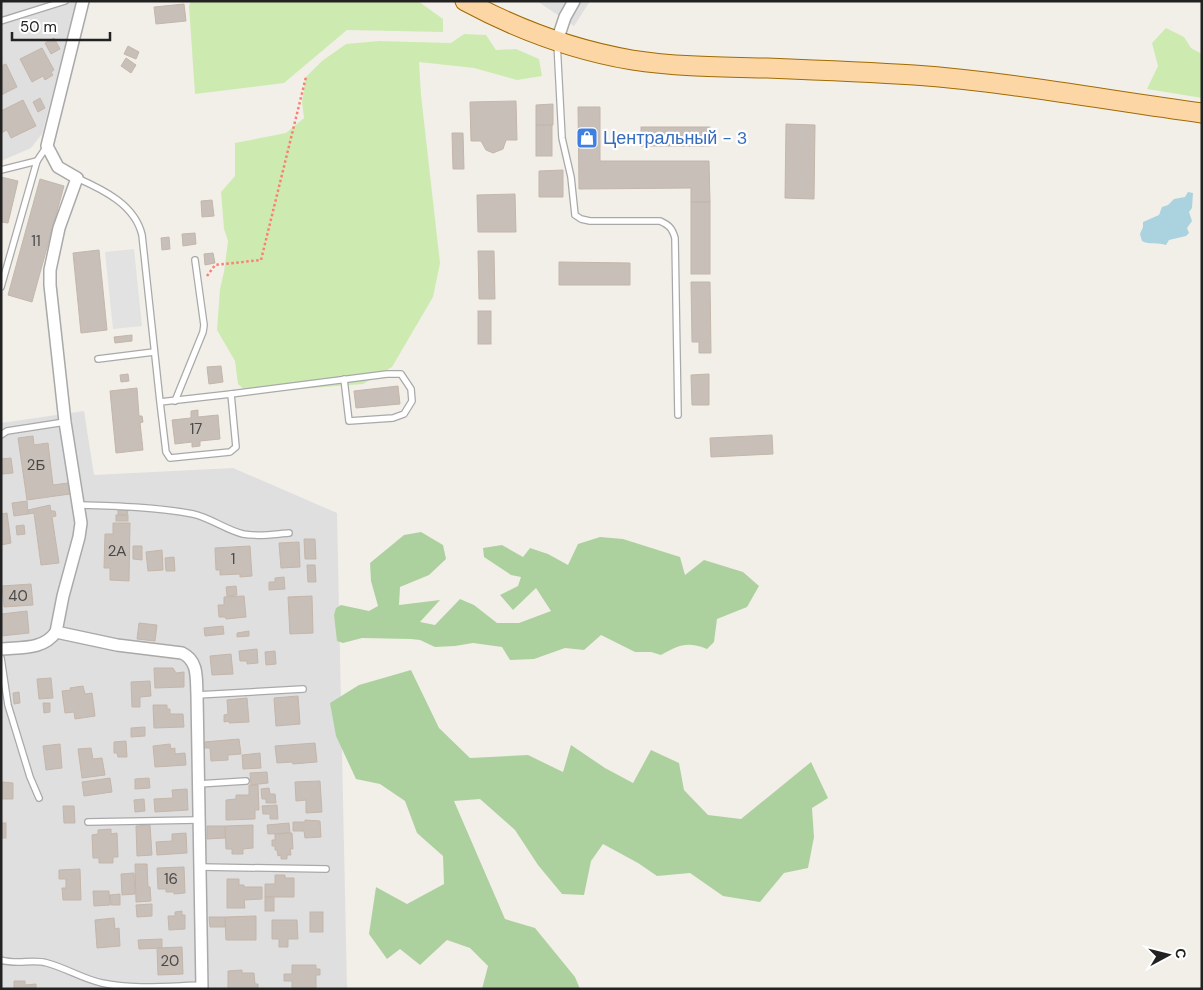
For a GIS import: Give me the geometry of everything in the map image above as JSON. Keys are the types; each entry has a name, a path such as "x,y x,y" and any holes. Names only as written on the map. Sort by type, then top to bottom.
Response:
{"main road":[{"path":"465,1 500,20 557,41 609,55 654,63 710,68 832,70 916,75 1202,112"}],"street":[{"path":"1,649 44,644 56,632 63,596 80,537 79,505 65,422 51,304 50,278 59,228 77,178 58,167 47,146 83,1"},
{"path":"557,41 565,17 574,1"},
{"path":"56,632 102,642 182,653 189,656 193,663 196,672 197,695 202,987"}],"lane":[{"path":"1,21 65,1"},
{"path":"557,41 562,138 571,176 574,214 581,220 590,221 660,221 668,224 675,238 678,415"},
{"path":"1,287 37,161 47,146"},
{"path":"1,170 37,161"},
{"path":"77,178 98,187 123,204 140,225 167,456 174,459 233,451 236,443 231,394"},
{"path":"175,401 203,332 204,325 195,260"},
{"path":"98,359 154,352"},
{"path":"160,402 175,401 344,379 387,374 401,374 411,389 412,401 404,414 393,418 349,421 344,379"},
{"path":"1,435 7,431 65,422"},
{"path":"79,505 132,506 191,514 250,535 289,534"},
{"path":"1,658 8,705 30,777 39,798"},
{"path":"197,695 303,689"},
{"path":"198,784 246,782"},
{"path":"88,822 198,820"},
{"path":"200,867 326,869"},
{"path":"1,960 16,963 48,963 88,980 111,985 133,987 202,987"}],"path":[{"path":"206,276 215,265 261,260 306,77"}],"shaded area":[{"path":"1,1 77,1 42,134 31,148 1,161"},
{"path":"537,1 590,1 574,26"},
{"path":"134,249 142,326 113,329 105,252"},
{"path":"84,411 94,475 233,468 337,513 347,989 1,989 1,423"}],"green space":[{"path":"191,1 418,1 443,19 443,32 347,30 284,83 195,94 189,6"},
{"path":"1166,28 1184,37 1191,48 1202,54 1202,98 1147,89 1158,66 1152,43"},
{"path":"464,34 486,35 496,50 516,49 539,59 542,76 517,80 474,68 419,62 440,263 433,297 392,367 363,384 248,393 238,384 235,361 217,330 220,289 228,241 224,229 221,192 235,176 235,143 286,133 304,118 302,102 306,77 322,61 346,44 379,41 451,43"},
{"path":"421,532 443,545 446,559 429,575 400,587 399,605 440,600 420,622 435,625 460,599 474,605 497,623 519,623 551,611 536,588 513,610 500,595 518,586 521,577 511,575 484,557 483,548 502,545 523,557 530,548 548,554 568,565 578,544 600,537 623,539 680,557 685,575 704,560 743,572 759,586 747,607 717,619 714,642 707,649 694,645 683,645 661,655 651,652 635,652 601,635 584,650 565,648 534,659 510,660 502,647 473,643 435,647 420,640 411,639 362,638 343,643 337,641 334,615 336,608 341,605 369,611 378,606 371,581 370,563 404,535"},
{"path":"411,670 439,728 470,758 528,755 563,772 571,745 605,768 633,783 651,750 679,763 684,790 708,815 741,819 811,762 828,798 812,808 814,837 808,868 784,873 760,902 723,896 690,873 657,876 603,844 591,861 584,895 562,894 538,865 515,830 480,799 454,801 505,919 535,928 575,977 580,989 482,989 488,966 470,948 447,940 420,965 400,949 387,959 369,934 376,887 407,904 444,884 443,856 417,833 405,801 380,784 356,779 336,736 330,703 359,685"}],"water":[{"path":"1188,192 1193,193 1192,208 1189,212 1192,221 1187,228 1189,233 1186,236 1169,240 1166,245 1142,241 1140,234 1143,222 1159,215 1162,207 1168,205 1174,199 1185,197"}],"building":[{"path":"184,4 186,21 156,24 154,7"},
{"path":"54,38 60,49 51,54 45,43"},
{"path":"128,46 139,52 136,59 124,54"},
{"path":"42,48 54,70 51,72 53,75 45,80 43,76 32,82 20,59"},
{"path":"126,58 136,65 131,73 121,66"},
{"path":"6,64 17,87 1,95 1,66"},
{"path":"40,98 45,108 38,112 33,102"},
{"path":"23,100 36,126 11,138 7,130 1,133 1,111"},
{"path":"516,101 517,140 506,140 503,149 493,153 486,150 481,141 471,141 470,102"},
{"path":"553,104 553,125 536,125 536,105"},
{"path":"578,107 600,107 600,161 709,161 710,202 691,202 691,188 579,189"},
{"path":"786,124 815,125 814,199 785,198"},
{"path":"536,125 552,125 552,156 536,156"},
{"path":"641,127 710,127 710,146 641,146"},
{"path":"452,133 463,133 464,169 453,169"},
{"path":"563,170 563,197 539,197 539,171"},
{"path":"1,177 18,181 8,223 1,222"},
{"path":"40,179 64,186 32,302 8,295"},
{"path":"515,194 516,232 478,232 477,195"},
{"path":"212,200 214,216 202,217 201,201"},
{"path":"691,202 710,202 710,274 691,274"},
{"path":"195,233 196,244 183,246 182,234"},
{"path":"169,237 170,249 162,250 161,238"},
{"path":"99,250 107,330 81,333 73,253"},
{"path":"478,251 494,251 495,299 479,299"},
{"path":"213,253 215,263 205,265 204,254"},
{"path":"559,262 630,263 630,285 559,285"},
{"path":"691,282 710,282 711,353 699,353 699,342 692,342"},
{"path":"478,311 491,311 491,344 478,344"},
{"path":"132,335 132,341 115,343 114,337"},
{"path":"221,366 223,382 209,384 207,367"},
{"path":"128,374 129,381 121,382 120,375"},
{"path":"709,374 709,405 692,405 691,375"},
{"path":"398,386 400,404 356,408 354,391"},
{"path":"137,388 139,416 142,416 143,422 140,423 143,450 116,453 110,391"},
{"path":"198,410 198,417 218,415 220,439 200,441 200,446 192,447 192,442 175,444 172,420 191,418 191,411"},
{"path":"772,435 773,454 711,457 710,438"},
{"path":"33,436 34,445 48,443 53,485 68,483 70,494 27,500 18,438"},
{"path":"11,458 13,473 2,474 1,459"},
{"path":"27,501 28,514 14,516 12,503"},
{"path":"50,505 51,511 55,511 56,516 52,517 59,563 41,565 34,513 28,514 28,510"},
{"path":"118,510 128,510 127,515 118,515"},
{"path":"7,513 11,543 1,545 1,514"},
{"path":"116,515 128,515 128,521 116,521"},
{"path":"113,523 130,523 129,581 110,580 110,568 104,568 105,534 113,534"},
{"path":"24,525 25,534 17,535 16,526"},
{"path":"304,539 315,539 316,559 305,559"},
{"path":"299,542 300,567 281,568 279,543"},
{"path":"133,546 142,546 142,560 133,559"},
{"path":"250,546 252,576 240,577 240,574 220,575 220,570 216,570 215,548"},
{"path":"162,550 163,570 148,571 146,552"},
{"path":"174,557 175,571 166,571 165,558"},
{"path":"307,565 315,565 316,582 308,582"},
{"path":"284,577 285,589 269,590 269,582 275,582 275,578"},
{"path":"31,584 33,605 4,607 2,586"},
{"path":"236,586 237,595 227,596 226,587"},
{"path":"244,596 246,617 226,619 225,617 219,617 218,605 224,605 224,597"},
{"path":"312,596 313,633 290,634 288,597"},
{"path":"27,611 29,633 1,636 1,614"},
{"path":"139,623 157,625 155,641 137,639"},
{"path":"223,626 224,634 205,636 204,628"},
{"path":"249,631 249,636 237,637 237,633"},
{"path":"257,649 258,663 247,664 247,661 240,661 239,651"},
{"path":"275,651 276,664 266,665 265,652"},
{"path":"231,654 233,674 212,675 210,656"},
{"path":"154,668 173,668 176,673 184,672 184,687 155,688"},
{"path":"51,678 53,698 39,699 37,679"},
{"path":"150,681 151,696 140,697 140,707 132,707 131,682"},
{"path":"83,686 85,694 92,693 95,716 75,719 74,712 65,713 62,691"},
{"path":"19,692 20,703 14,704 13,693"},
{"path":"298,696 300,724 276,726 274,698"},
{"path":"247,698 249,722 224,722 224,715 228,714 227,700"},
{"path":"43,703 50,703 50,712 44,713"},
{"path":"153,705 167,705 167,709 170,709 170,714 183,714 184,727 154,728"},
{"path":"145,727 145,736 131,737 131,728"},
{"path":"239,739 241,754 228,755 228,760 211,761 210,748 205,748 204,742"},
{"path":"126,741 127,757 118,757 117,753 114,753 114,742"},
{"path":"315,743 317,762 277,763 275,746"},
{"path":"60,744 62,768 46,770 43,746"},
{"path":"170,744 171,749 175,748 175,754 185,753 186,765 155,767 153,746"},
{"path":"91,748 93,759 102,758 105,775 82,778 78,749"},
{"path":"260,753 261,768 243,769 242,755"},
{"path":"267,772 268,783 251,785 250,773"},
{"path":"110,778 112,792 84,796 82,782"},
{"path":"149,778 150,788 135,789 135,779"},
{"path":"320,781 322,812 306,813 306,800 296,801 295,782"},
{"path":"2,782 13,783 13,799 2,799"},
{"path":"249,785 258,785 259,810 255,810 255,819 226,820 226,800 236,799 236,795 249,795"},
{"path":"269,788 270,794 275,794 276,803 266,803 266,799 262,799 261,789"},
{"path":"187,789 188,810 155,812 154,799 173,798 172,790"},
{"path":"144,799 145,811 135,812 134,800"},
{"path":"277,805 278,819 270,819 270,814 263,814 262,806"},
{"path":"63,806 74,806 75,823 64,823"},
{"path":"305,820 320,821 321,837 305,838 304,831 293,831 293,822 305,822"},
{"path":"1,823 6,823 6,838 1,838"},
{"path":"289,823 290,833 268,834 267,825"},
{"path":"150,825 152,855 137,856 136,826"},
{"path":"253,825 253,848 243,849 243,854 232,854 232,849 226,849 225,826"},
{"path":"207,826 225,826 225,838 207,839"},
{"path":"111,829 111,834 117,833 118,857 113,857 113,863 99,863 99,858 93,858 92,835 98,834 98,830"},
{"path":"186,833 187,853 157,855 156,842 172,841 172,834"},
{"path":"292,833 293,849 290,849 291,855 287,855 287,859 281,859 281,855 278,856 277,850 275,850 275,846 272,846 272,840 275,840 275,834"},
{"path":"135,864 147,864 151,901 136,902"},
{"path":"184,867 185,893 174,894 174,892 166,892 166,889 158,889 157,868"},
{"path":"80,869 81,900 63,900 62,888 66,888 66,879 59,879 59,870"},
{"path":"134,873 135,894 122,895 121,874"},
{"path":"275,875 285,875 285,878 294,878 294,897 265,897 265,884 275,884"},
{"path":"227,879 239,879 239,885 244,885 244,887 262,887 262,899 244,900 245,908 227,908"},
{"path":"93,891 109,891 110,905 94,906"},
{"path":"120,894 120,905 111,905 110,895"},
{"path":"265,897 274,897 274,911 265,911"},
{"path":"152,904 152,916 137,917 136,905"},
{"path":"182,911 182,915 185,915 185,929 169,930 168,916 175,916 175,912"},
{"path":"310,912 323,912 323,932 310,932"},
{"path":"256,916 256,940 226,940 225,917"},
{"path":"209,917 225,917 225,927 210,927"},
{"path":"114,918 115,929 119,928 120,946 97,948 95,920"},
{"path":"272,920 297,920 298,939 288,939 288,947 279,947 279,939 272,939"},
{"path":"162,939 162,948 139,949 138,940"},
{"path":"182,947 183,974 158,975 157,948"},
{"path":"292,965 316,965 316,969 320,969 320,975 316,975 316,988 292,988 292,981 284,981 284,974 292,974"},
{"path":"242,970 242,973 254,973 255,984 258,984 258,989 228,989 228,971"},
{"path":"14,981 25,981 25,985 36,984 36,989 14,989"}],"place":[{"name":"Центральный - 3","path":"587,138"}]}
